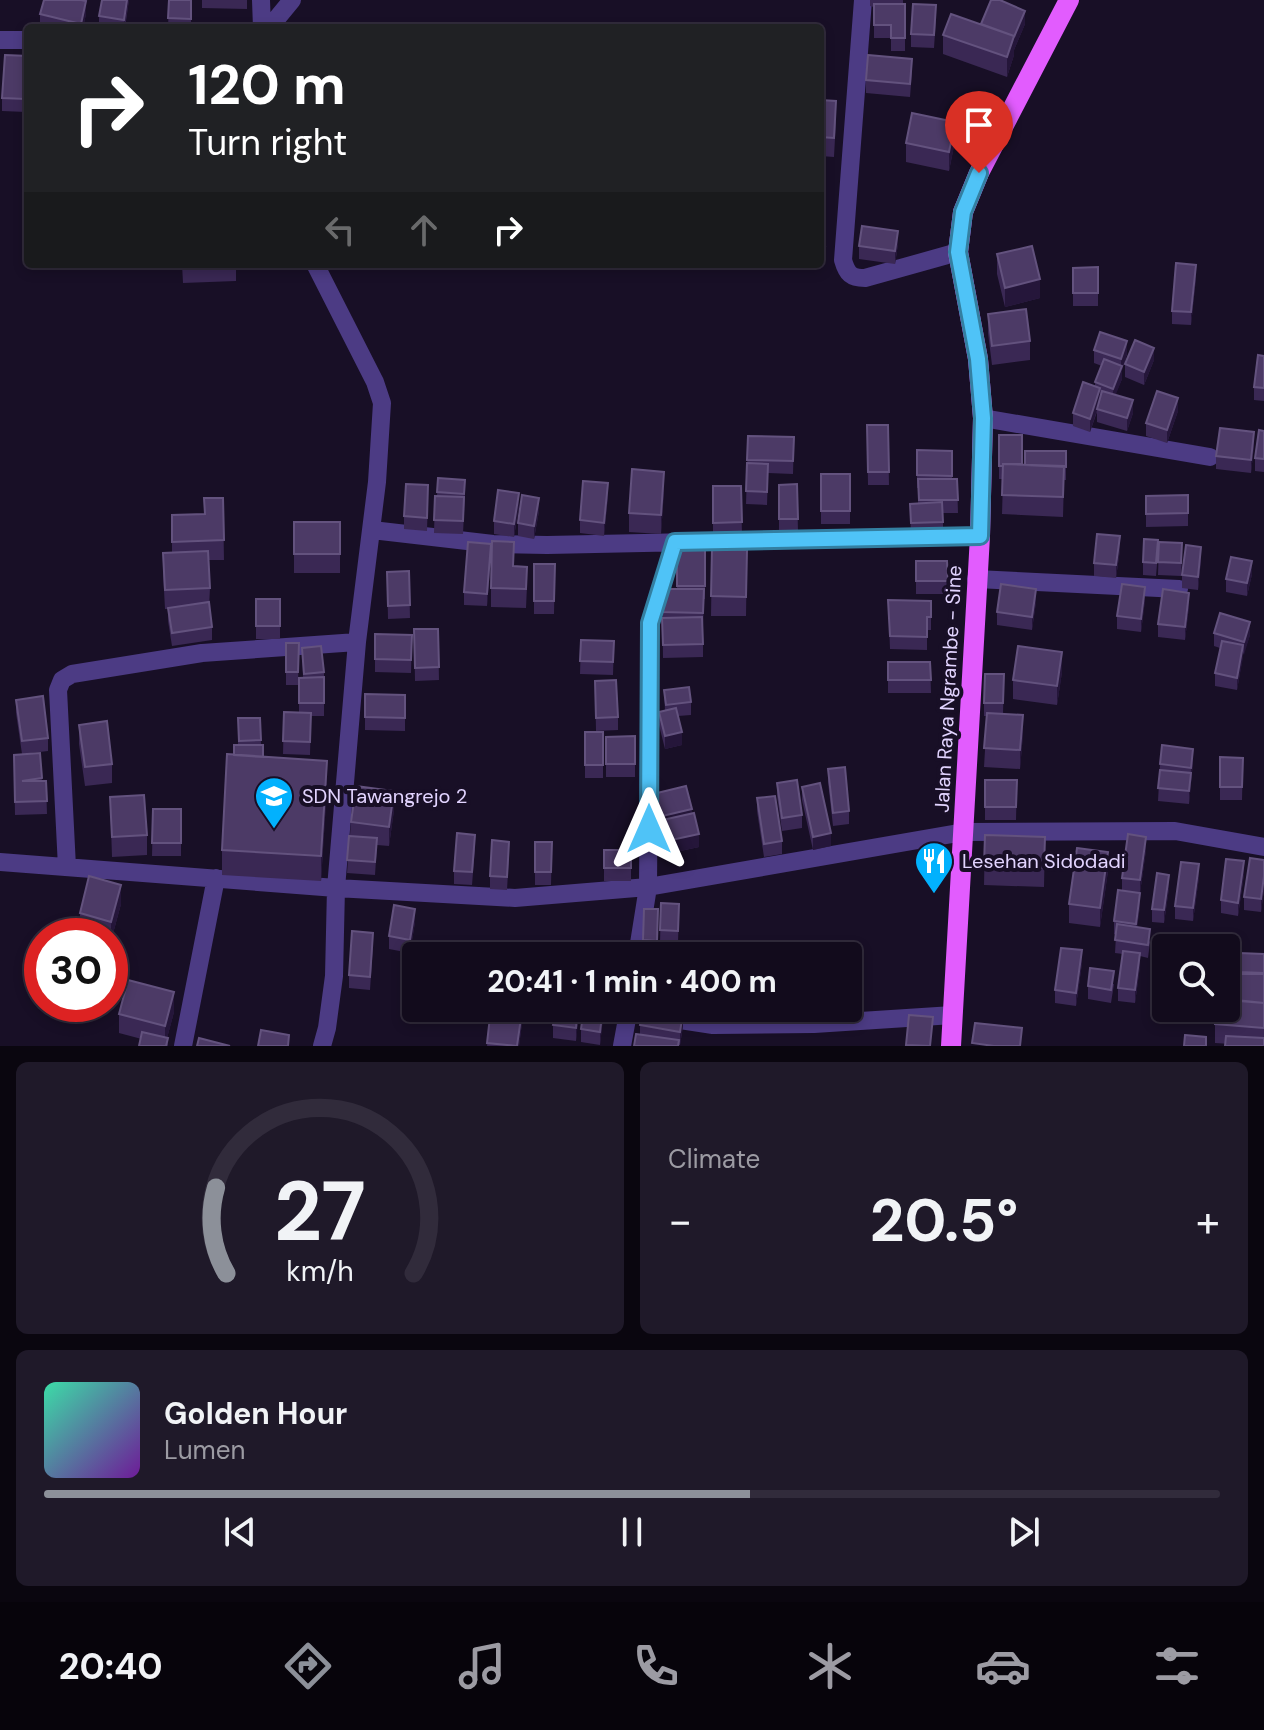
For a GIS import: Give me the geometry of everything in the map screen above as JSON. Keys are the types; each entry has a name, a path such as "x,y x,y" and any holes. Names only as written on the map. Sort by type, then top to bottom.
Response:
{"main road":[{"name":"Jalan Raya Ngrambe - Sine","path":"951,1046 980,536 983,418 978,359 958,252 963,212 979,173 1069,0"}],"street":[{"path":"261,0 262,24"},
{"path":"272,24 292,0"},
{"path":"863,0 843,260 847,272 854,278 865,278 958,252"},
{"path":"0,40 24,40"},
{"path":"317,268 375,382 382,403 336,888 334,976 322,1046"},
{"path":"983,418 1210,457"},
{"path":"372,530 493,544 980,536"},
{"path":"639,942 648,887 650,623 675,542"},
{"path":"976,579 1179,589"},
{"path":"67,867 58,690 62,680 72,674 202,653 357,642"},
{"path":"0,862 336,888 515,898 648,887 964,832 1175,831 1264,847"},
{"path":"183,1046 216,878"},
{"path":"862,1021 953,1015"},
{"path":"622,1046 626,1022"},
{"path":"696,1022 713,1025 845,1022"}],"building":[{"path":"44,0 86,1 81,24 40,14"},
{"path":"102,0 127,0 124,20 99,16"},
{"path":"169,0 191,0 191,19 168,18"},
{"path":"991,0 1000,0 1025,11 1014,37 981,24"},
{"path":"874,4 905,4 905,38 891,38 891,25 874,25"},
{"path":"913,4 936,5 934,35 911,34"},
{"path":"951,14 1014,36 1007,57 943,35"},
{"path":"5,55 24,56 24,99 2,98"},
{"path":"868,55 912,59 910,84 866,80"},
{"path":"824,100 836,101 834,138 824,137"},
{"path":"912,113 955,122 949,152 906,143"},
{"path":"862,226 898,231 895,251 859,246"},
{"path":"1032,246 1040,279 1005,288 997,254"},
{"path":"1176,263 1196,265 1191,312 1172,311"},
{"path":"1098,267 1098,293 1073,293 1073,268"},
{"path":"1026,309 1030,341 992,346 988,314"},
{"path":"1100,332 1127,341 1121,359 1094,350"},
{"path":"1135,340 1154,348 1144,372 1125,364"},
{"path":"1258,355 1264,356 1264,388 1254,387"},
{"path":"1104,359 1122,366 1113,389 1095,382"},
{"path":"1083,382 1100,388 1090,419 1073,413"},
{"path":"1102,391 1133,400 1127,418 1097,409"},
{"path":"1157,391 1178,398 1167,430 1146,423"},
{"path":"867,425 888,425 889,472 868,472"},
{"path":"1220,428 1254,432 1251,460 1216,456"},
{"path":"1259,430 1264,431 1264,459 1255,458"},
{"path":"999,435 1022,435 1022,464 999,466"},
{"path":"748,436 794,437 793,461 747,460"},
{"path":"917,450 952,451 952,476 917,475"},
{"path":"1025,451 1066,451 1066,467 1025,465"},
{"path":"747,463 768,464 767,492 746,491"},
{"path":"1003,464 1064,466 1063,497 1002,495"},
{"path":"632,469 664,472 661,515 629,513"},
{"path":"821,474 850,474 850,511 821,511"},
{"path":"438,478 465,480 464,494 437,492"},
{"path":"918,479 957,479 958,500 919,500"},
{"path":"583,481 608,483 604,523 580,520"},
{"path":"406,484 428,485 427,518 404,516"},
{"path":"797,484 798,519 779,519 779,485"},
{"path":"713,486 741,486 742,522 713,523"},
{"path":"498,490 519,493 514,524 494,521"},
{"path":"522,495 539,498 534,526 518,523"},
{"path":"1188,495 1188,513 1146,514 1146,496"},
{"path":"435,496 464,497 463,521 434,520"},
{"path":"204,498 223,498 224,540 172,542 172,515 205,514"},
{"path":"942,502 943,522 911,523 910,504"},
{"path":"294,522 340,522 340,554 294,554"},
{"path":"1097,534 1120,536 1116,565 1094,563"},
{"path":"1144,539 1158,540 1156,563 1143,562"},
{"path":"492,541 514,542 513,566 527,567 526,589 491,588"},
{"path":"468,542 491,544 487,594 464,592"},
{"path":"1159,542 1182,543 1181,563 1158,562"},
{"path":"1186,545 1201,547 1198,577 1182,575"},
{"path":"677,548 705,548 705,586 677,586"},
{"path":"712,549 747,550 746,597 711,596"},
{"path":"208,551 210,588 165,590 163,553"},
{"path":"1231,557 1252,561 1247,583 1226,579"},
{"path":"916,561 947,561 948,581 916,581"},
{"path":"534,564 555,564 554,601 534,601"},
{"path":"409,571 410,605 388,606 387,572"},
{"path":"1001,584 1036,589 1032,617 997,612"},
{"path":"1122,584 1145,587 1141,619 1117,616"},
{"path":"662,589 704,589 703,613 662,612"},
{"path":"1163,589 1189,593 1185,627 1158,624"},
{"path":"256,599 280,599 280,626 256,626"},
{"path":"888,600 931,601 927,637 890,636"},
{"path":"209,602 212,627 172,633 168,608"},
{"path":"1220,613 1250,622 1244,642 1214,633"},
{"path":"702,617 703,644 663,645 662,618"},
{"path":"414,629 438,629 439,667 415,668"},
{"path":"375,634 412,635 411,660 375,659"},
{"path":"581,640 614,641 613,662 580,661"},
{"path":"1222,641 1243,645 1237,678 1215,673"},
{"path":"286,643 299,643 298,672 286,672"},
{"path":"321,646 324,672 304,674 302,648"},
{"path":"1018,646 1062,652 1057,686 1013,680"},
{"path":"888,662 930,662 931,680 888,680"},
{"path":"985,674 1004,674 1003,703 984,703"},
{"path":"324,677 324,703 299,703 299,678"},
{"path":"616,680 618,717 596,718 595,681"},
{"path":"689,687 691,702 666,705 664,690"},
{"path":"365,694 405,695 405,718 365,717"},
{"path":"43,696 48,738 22,741 16,700"},
{"path":"676,708 682,732 665,736 659,712"},
{"path":"284,712 311,713 310,742 283,741"},
{"path":"987,713 1023,715 1020,750 984,748"},
{"path":"238,718 260,718 261,740 239,741"},
{"path":"107,721 112,764 85,767 79,725"},
{"path":"585,732 603,732 603,765 585,765"},
{"path":"635,736 635,764 606,764 606,737"},
{"path":"234,745 263,745 263,757 234,755"},
{"path":"1162,745 1193,749 1191,768 1160,764"},
{"path":"40,753 42,778 22,781 46,781 47,801 15,802 14,755"},
{"name":"SDN Tawangrejo 2","path":"227,754 327,761 321,856 222,850"},
{"path":"1220,757 1243,758 1242,787 1220,787"},
{"path":"845,767 849,811 833,813 828,769"},
{"path":"1160,770 1191,773 1189,791 1158,788"},
{"path":"797,780 802,815 782,818 777,783"},
{"path":"985,780 1017,780 1016,807 985,807"},
{"path":"820,783 831,833 813,837 802,787"},
{"path":"356,786 394,791 389,827 351,822"},
{"path":"686,786 692,809 658,817 653,794"},
{"path":"144,795 147,835 112,837 110,797"},
{"path":"775,796 782,841 764,844 757,798"},
{"path":"153,809 181,809 181,843 152,843"},
{"path":"694,813 699,834 662,842 658,821"},
{"path":"457,833 475,835 472,872 454,871"},
{"path":"1128,834 1146,837 1140,880 1122,878"},
{"path":"985,835 1045,837 1044,868 984,866"},
{"path":"349,836 377,838 375,862 347,860"},
{"path":"492,840 509,842 507,877 490,876"},
{"path":"535,842 552,842 551,872 535,872"},
{"path":"1077,848 1108,852 1100,908 1069,904"},
{"path":"604,850 631,850 631,868 604,868"},
{"path":"1250,858 1264,860 1261,899 1244,897"},
{"path":"1226,859 1244,861 1238,903 1221,900"},
{"path":"1181,862 1199,864 1193,908 1175,906"},
{"path":"1157,873 1169,875 1164,910 1152,909"},
{"path":"89,876 121,885 112,918 80,913"},
{"path":"1118,890 1140,893 1136,924 1114,921"},
{"path":"661,903 679,904 678,931 660,930"},
{"path":"394,905 415,909 410,940 389,936"},
{"path":"644,909 658,909 657,941 643,940"},
{"path":"1117,924 1150,929 1148,945 1115,940"},
{"path":"352,931 373,933 370,977 349,975"},
{"path":"1061,948 1082,950 1076,993 1055,990"},
{"path":"1123,951 1140,953 1135,990 1118,988"},
{"path":"1240,953 1264,954 1264,973 1240,972"},
{"path":"1090,968 1114,971 1111,990 1088,986"},
{"path":"1240,974 1264,974 1264,1003 1240,1000"},
{"path":"128,980 174,992 165,1026 128,1016"},
{"path":"1240,1001 1264,1003 1264,1028 1215,1024 1240,1022"},
{"path":"909,1015 933,1017 930,1046 906,1045"},
{"path":"489,1022 520,1022 517,1046 487,1043"},
{"path":"554,1022 577,1022 576,1028 553,1025"},
{"path":"582,1022 601,1022 600,1032 581,1029"},
{"path":"641,1022 682,1022 680,1032 640,1025"},
{"path":"975,1023 1022,1028 1020,1046 972,1043"},
{"path":"261,1030 289,1035 288,1046 258,1046"},
{"path":"142,1032 168,1038 166,1046 139,1046"},
{"path":"636,1034 679,1040 678,1046 634,1046"},
{"path":"1185,1035 1206,1037 1206,1046 1184,1046"},
{"path":"1226,1036 1264,1038 1264,1046 1225,1046"},
{"path":"199,1038 230,1046 197,1046"}],"place":[{"name":"SDN Tawangrejo 2","path":"274,830"},
{"name":"Lesehan Sidodadi","path":"934,895"}],"route":[{"path":"649,829 650,623 675,542 980,536 983,418 978,359 958,252 963,212 979,173"}]}
